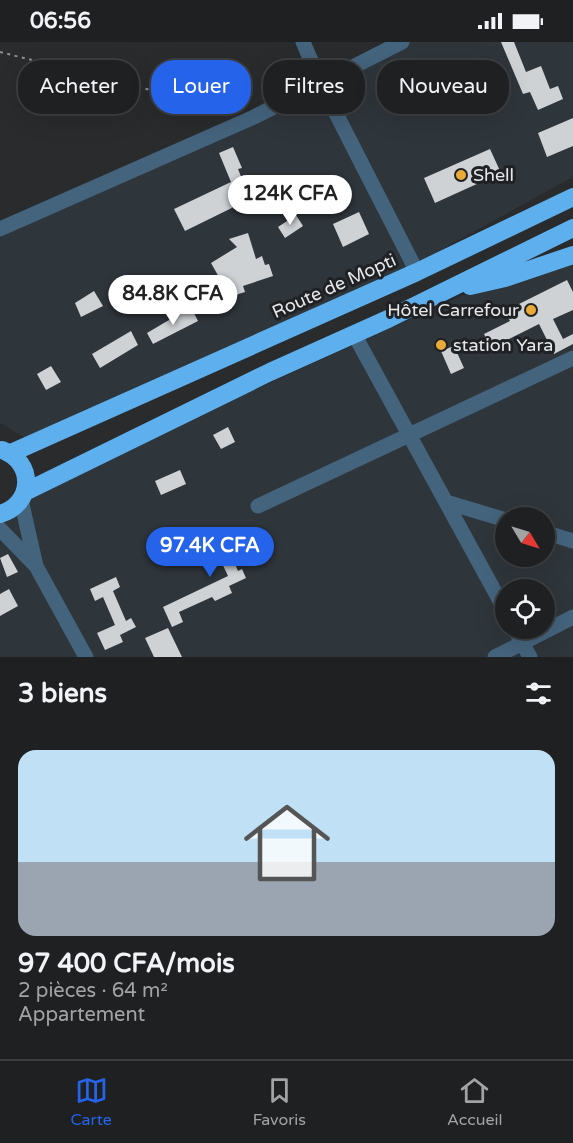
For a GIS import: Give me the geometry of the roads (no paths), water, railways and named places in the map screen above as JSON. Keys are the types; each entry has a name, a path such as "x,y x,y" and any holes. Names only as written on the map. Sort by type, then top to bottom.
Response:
{"highway":[{"path":"510,226 573,186"},
{"name":"Route de Mopti","path":"3,450 417,272 573,197"},
{"path":"0,514 8,512 23,496 210,401 573,228"},
{"path":"441,292 505,278 573,255"},
{"path":"3,450 23,466 26,474 23,496"}],"street":[{"path":"303,42 311,60"},
{"path":"365,61 402,42"},
{"path":"0,229 263,113"},
{"path":"336,114 417,272"},
{"path":"354,334 495,592"},
{"path":"258,506 573,358"},
{"path":"23,496 36,566"},
{"path":"446,502 495,517"},
{"path":"0,529 36,566 86,657"},
{"path":"555,535 573,541"},
{"path":"495,657 573,616"},
{"path":"520,639 530,657"}],"place":[{"name":"Shell","path":"461,175"},
{"name":"Hôtel Carrefour","path":"531,310"},
{"name":"station Yara","path":"441,345"}]}
